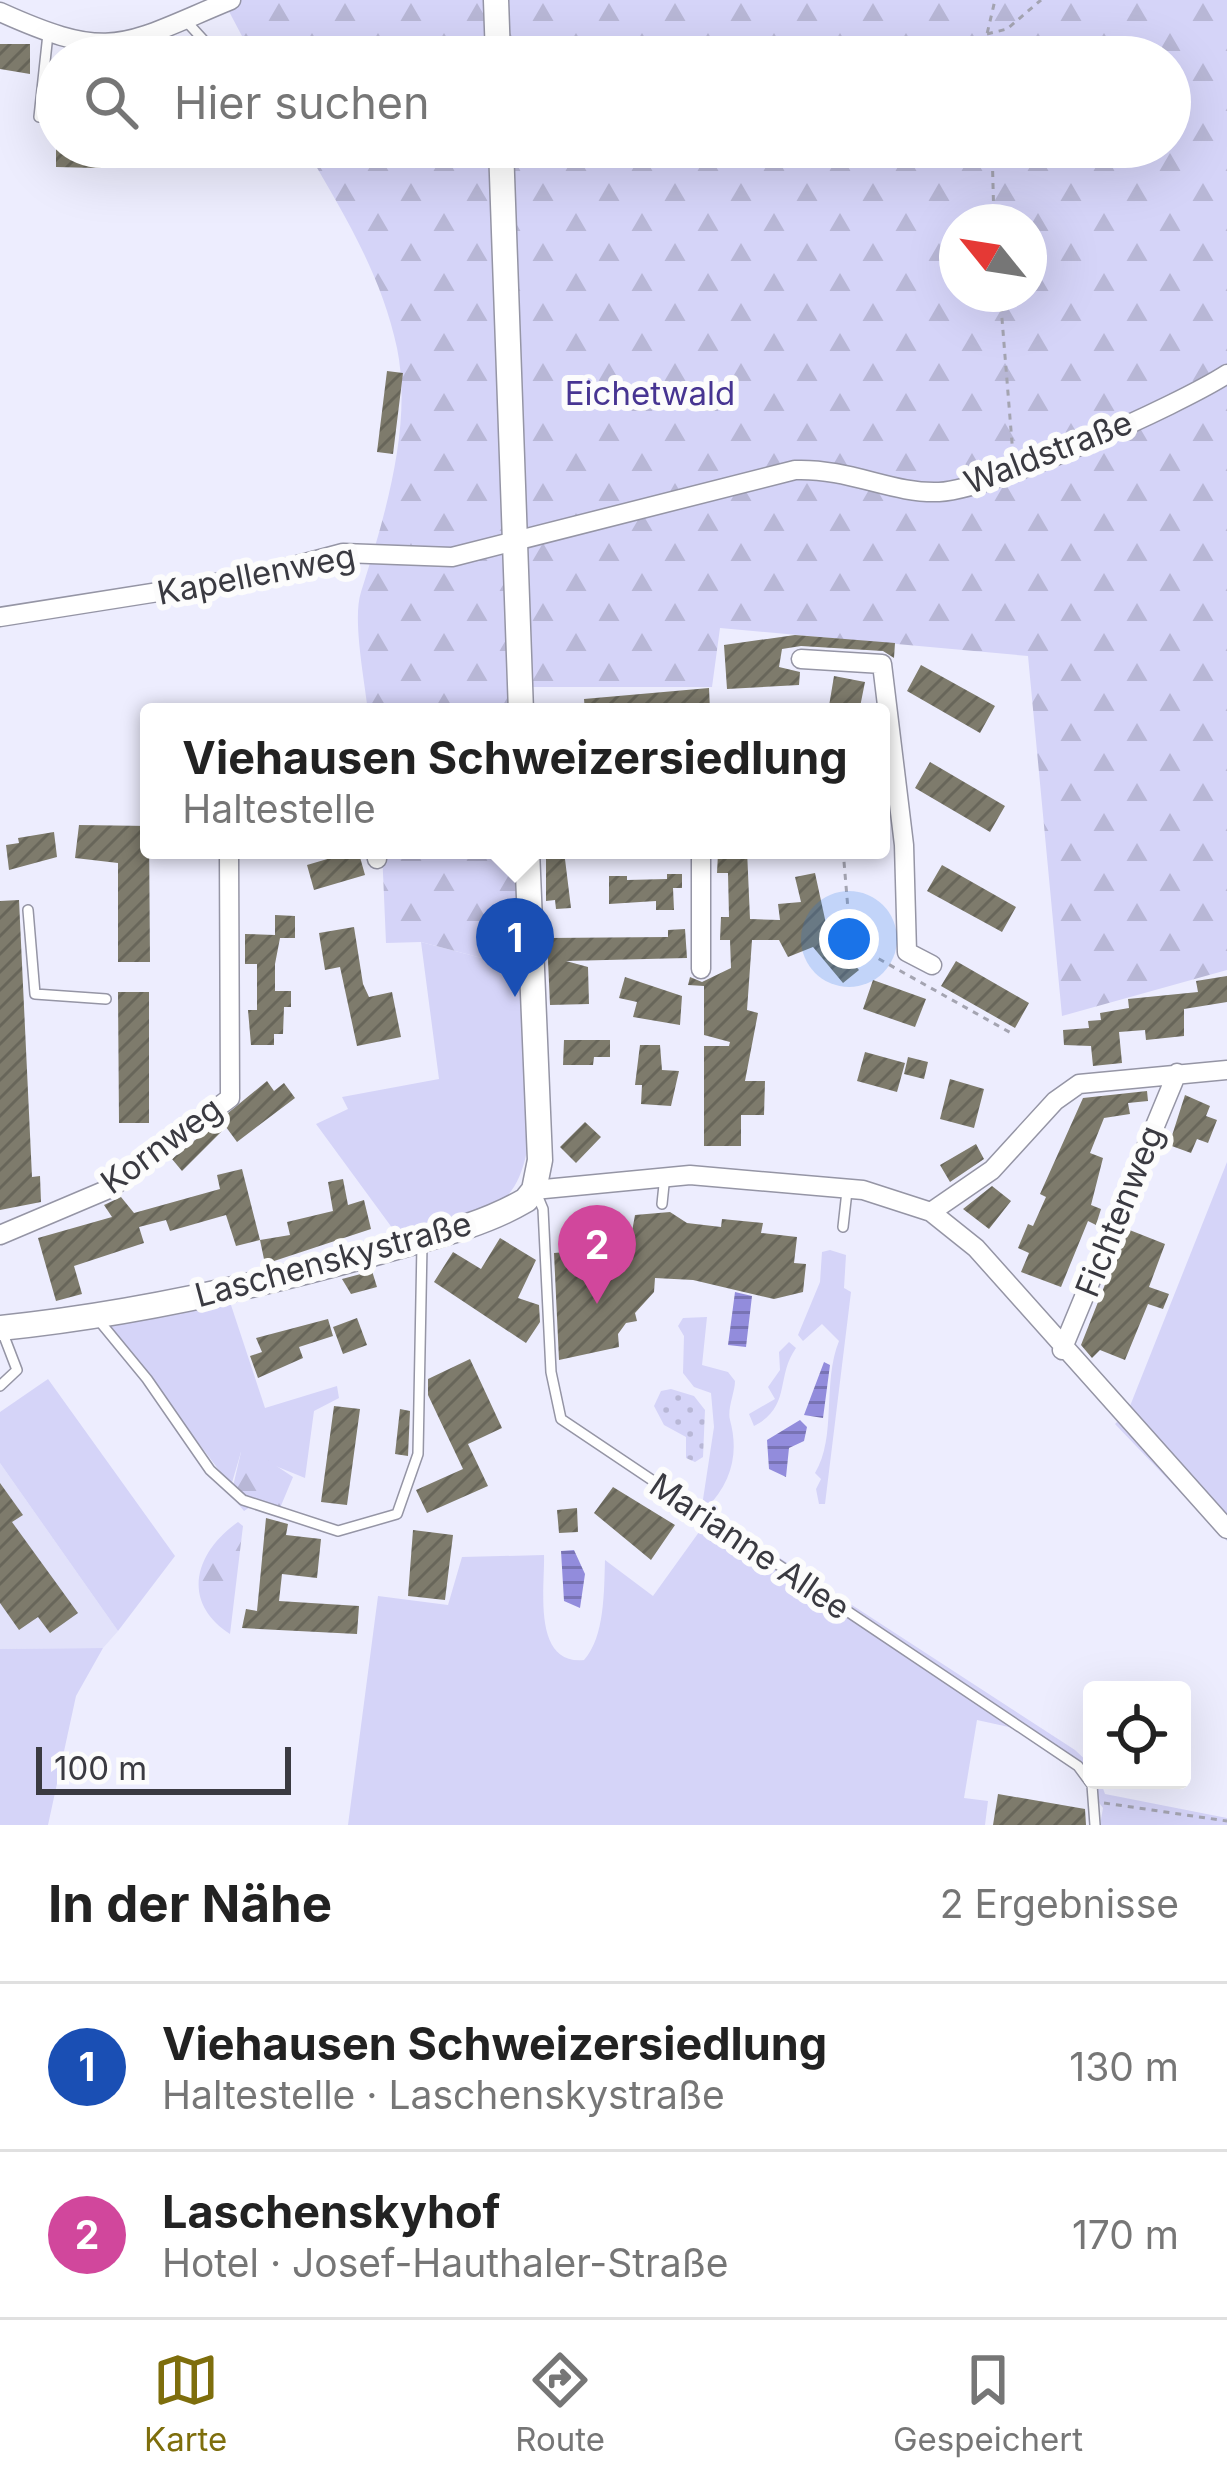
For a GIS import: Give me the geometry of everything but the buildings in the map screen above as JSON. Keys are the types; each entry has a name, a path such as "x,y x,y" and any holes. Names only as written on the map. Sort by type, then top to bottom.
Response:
{"street":[{"path":"135,36 231,0"},
{"path":"496,0 497,36"},
{"path":"0,12 55,36"},
{"path":"502,168 521,703"},
{"name":"Waldstraße","path":"513,545 548,530 795,470 839,470 943,492 1015,469 1227,374"},
{"name":"Kapellenweg","path":"0,617 253,577 344,553 452,557 513,545"},
{"path":"801,659 882,664 884,703"},
{"path":"890,792 904,845 907,952 932,965"},
{"name":"Kornweg","path":"0,1235 111,1188 230,1098 229,859"},
{"path":"527,859 540,1160 535,1190 665,1175 847,1189 887,1195 931,1212 976,1248 1062,1350 1227,1529"},
{"path":"700,859 701,970"},
{"name":"Fichtenweg","path":"931,1212 992,1170 1055,1101 1079,1084 1227,1070"},
{"name":"Fichtenweg","path":"1062,1350 1177,1072"},
{"name":"Laschenskystraße","path":"1,1328 96,1317 422,1240 514,1207 535,1190"}],"lane":[{"path":"185,19 200,36"},
{"path":"28,910 35,994 106,999"},
{"path":"662,1204 665,1175"},
{"path":"843,1227 847,1189"},
{"name":"Marianne Allee","path":"535,1190 543,1209 550,1372 561,1419 1037,1735 1078,1766 1097,1803"},
{"path":"96,1317 210,1470 243,1500 322,1529 371,1526 398,1514 418,1454 422,1240"},
{"path":"0,1386 17,1370 5,1350 1,1328"},
{"path":"1095,1825 1097,1803"}],"path":[{"path":"995,0 987,34 1006,29 1041,0"},
{"path":"993,168 994,204"},
{"path":"1002,312 1015,469"},
{"path":"1097,1803 1227,1821"}],"shaded area":[{"path":"735,1292 752,1296 746,1347 728,1345"},
{"path":"824,1362 830,1365 823,1418 804,1415"},
{"path":"800,1420 807,1427 804,1441 789,1448 786,1477 769,1469 767,1440"},
{"path":"0,1463 118,1631 103,1648 0,1649"},
{"path":"574,1550 585,1574 580,1608 564,1601 561,1551"}],"green space":[{"name":"Eichetwald","path":"223,0 1227,0 1227,970 1062,1016 1028,656 720,628 712,687 508,687 509,703 367,703 359,604 394,472 401,409 397,348 371,269 317,168 1191,168 1191,36 242,36"},
{"path":"382,859 515,859 519,944 493,961 421,942 386,943"},
{"path":"421,942 493,961 519,944 531,1123 515,1186 497,1204 401,1240 316,1124 348,1109 342,1097 439,1079"},
{"path":"1227,1162 1227,1541 1115,1424 1128,1411"},
{"path":"822,1252 846,1255 844,1288 851,1292 825,1504 819,1504 816,1489 821,1479 815,1473 826,1443 831,1374 839,1341 822,1324 803,1341 798,1335 820,1282"},
{"path":"229,1299 265,1408 337,1386 339,1398 314,1411 305,1478 241,1452 231,1486 109,1325"},
{"path":"707,1317 702,1365 728,1372 735,1381 730,1411 731,1467 706,1509 702,1506 714,1427 711,1393 694,1387 683,1373 684,1336 678,1326 683,1318"},
{"path":"789,1342 796,1348 774,1410 754,1426 749,1414 775,1399 768,1387 780,1370 779,1352"},
{"path":"48,1379 175,1556 118,1631 0,1463 0,1412"},
{"path":"661,1391 694,1396 705,1410 703,1457 695,1462 686,1458 686,1437 664,1425 654,1406"},
{"path":"248,1447 293,1477 280,1508 258,1502 244,1511 231,1495 241,1452"},
{"path":"712,1514 1075,1750 1083,1758 1083,1781 1070,1764 1018,1729 977,1720 964,1798 988,1801 985,1825 348,1825 378,1596 448,1605 462,1557 544,1555 543,1604 549,1638 567,1658 584,1660 600,1626 605,1560 653,1596"},
{"path":"238,1522 243,1526 230,1634 204,1607 199,1577 212,1548"},
{"path":"103,1648 76,1696 48,1825 0,1825 0,1649"},
{"path":"1089,1789 1227,1818 1227,1825 1100,1825 1103,1808"}],"place":[{"name":"Viehausen Schweizersiedlung","path":"515,997"},
{"name":"Laschenskyhof","path":"597,1304"}]}
